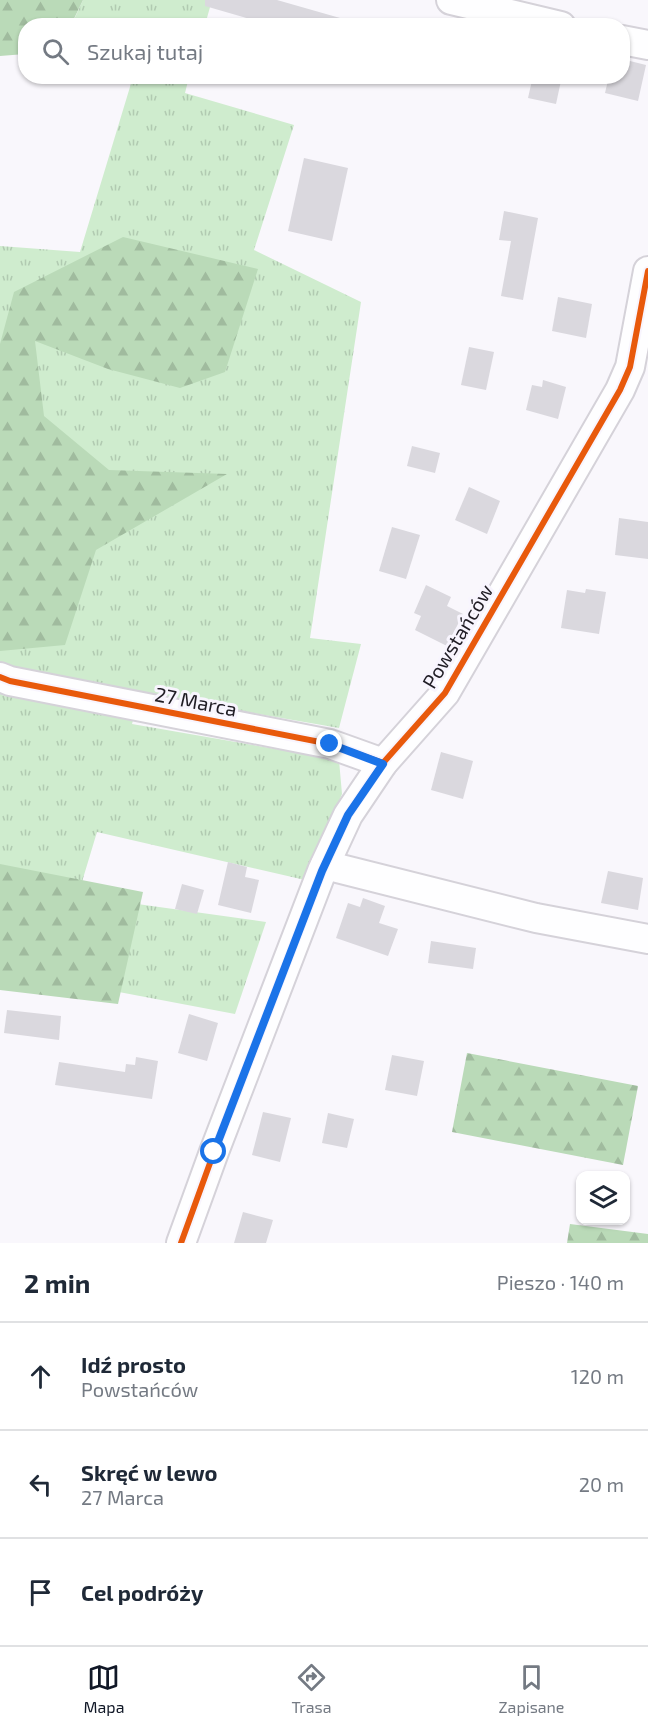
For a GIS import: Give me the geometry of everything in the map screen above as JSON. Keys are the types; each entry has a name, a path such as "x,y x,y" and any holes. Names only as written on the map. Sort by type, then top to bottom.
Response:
{"street":[{"path":"451,0 527,18"},
{"path":"630,42 648,45"},
{"name":"Powstańców","path":"181,1243 325,865 348,815 383,764 445,693 620,390 639,371 648,271"},
{"name":"27 Marca","path":"0,677 21,684 330,744 383,764"},
{"path":"325,865 536,918 648,939"}],"green space":[{"path":"0,0 83,0 74,18 18,18 18,55 0,56"},
{"path":"83,0 212,0 207,18 75,18"},
{"path":"131,84 187,84 185,93 294,125 254,250 361,302 310,638 361,644 339,728 57,679 0,664 0,246 80,252"},
{"path":"123,237 258,269 225,372 180,388 108,369 35,341 44,416 109,470 227,474 96,550 65,645 0,651 0,344 14,292"},
{"path":"0,687 135,713 132,724 339,760 342,794 305,880 97,832 78,895 0,881"},
{"path":"0,864 143,892 118,1004 0,990"},
{"path":"123,902 266,922 235,1014 103,989"},
{"path":"467,1053 638,1086 623,1165 452,1132"},
{"path":"570,1224 648,1234 648,1243 567,1243"}],"building":[{"path":"205,0 277,0 340,18 246,18 205,6"},
{"path":"630,61 646,65 638,101 605,93 607,84 630,84"},
{"path":"531,84 560,84 556,104 528,98"},
{"path":"304,158 348,168 332,241 288,231"},
{"path":"504,211 538,218 523,300 501,296 511,241 499,240"},
{"path":"558,297 592,304 586,338 552,331"},
{"path":"469,347 494,352 486,390 461,385"},
{"path":"543,380 566,387 558,419 526,410 532,385 542,387"},
{"path":"412,446 440,453 435,473 407,466"},
{"path":"469,487 500,501 487,534 455,520"},
{"path":"619,518 648,522 648,559 615,555"},
{"path":"392,527 420,535 406,579 379,571"},
{"path":"426,585 451,597 447,606 463,614 447,646 415,630 421,616 414,613"},
{"path":"586,589 606,592 599,634 561,628 567,590 585,593"},
{"path":"441,752 473,761 463,799 431,790"},
{"path":"228,862 247,867 245,877 259,880 251,913 218,905"},
{"path":"608,871 643,878 638,910 601,903"},
{"path":"182,884 204,890 197,914 175,909"},
{"path":"363,898 385,906 379,923 398,929 388,956 336,938 348,903 360,907"},
{"path":"431,941 476,948 473,969 428,963"},
{"path":"7,1010 61,1016 59,1040 4,1033"},
{"path":"189,1014 218,1023 207,1061 178,1053"},
{"path":"392,1055 424,1061 417,1096 385,1090"},
{"path":"136,1057 158,1061 152,1099 55,1085 59,1062 125,1072 126,1064 135,1065"},
{"path":"263,1112 291,1118 280,1162 252,1155"},
{"path":"328,1113 354,1119 347,1148 322,1143"},
{"path":"243,1212 273,1220 266,1243 234,1243"}],"cycle path":[{"path":"181,1243 322,871 348,815 383,763 445,693 620,390 630,367 648,271"},
{"path":"0,677 10,681 330,744 383,763"}],"route":[{"path":"214,1152 322,871 348,815 383,764 330,744"}]}
